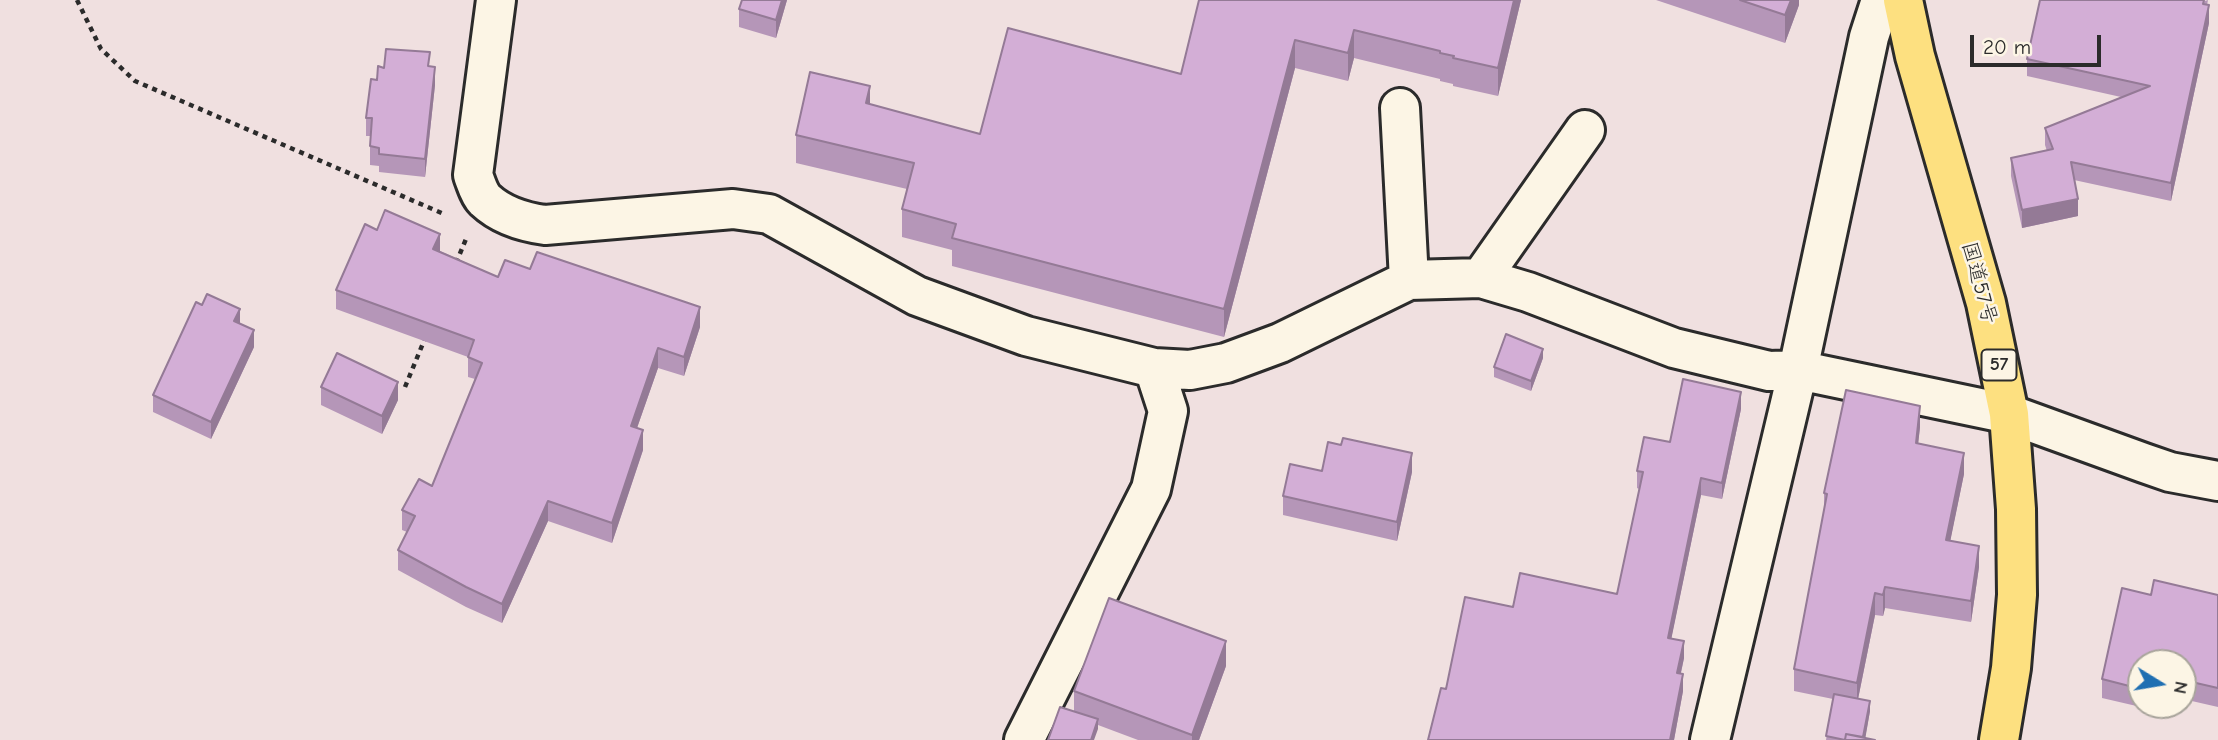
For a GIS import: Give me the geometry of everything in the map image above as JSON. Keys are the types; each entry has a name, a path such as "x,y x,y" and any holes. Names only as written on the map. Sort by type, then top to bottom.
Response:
{"highway":[{"name":"国道57号","path":"1903,0 1915,56 1986,303 2009,414 2016,509 2017,595 2011,668 1999,740"}],"street":[{"path":"496,0 473,175 483,198 505,214 523,222 545,225 733,209 769,214 917,296 1026,336 1154,368 1190,370 1226,363 1280,342 1409,280 1481,278 1528,292 1674,348 1769,371 1798,370 2009,414 2211,487"},
{"path":"1710,740 1798,370 1869,37 1881,0"},
{"path":"1399,108 1409,280"},
{"path":"1481,278 1585,130"},
{"path":"1024,740 1151,489 1168,411 1154,368"}],"path":[{"path":"77,0 101,49 135,81 451,217 483,198"},
{"path":"452,274 483,198"},
{"path":"405,387 431,324"}],"building":[{"path":"742,0 782,0 776,20 739,9"},
{"path":"1199,0 1514,0 1498,68 1354,30 1348,53 1295,40 1224,309 952,238 956,224 902,209 914,163 796,135 810,72 870,86 866,103 980,134 1008,28 1181,74"},
{"path":"1740,0 1791,0 1785,15"},
{"path":"2040,0 2204,0 2203,4 2209,5 2171,183 2071,162 2078,199 2022,210 2011,158 2053,149 2045,128 2150,86 2027,59"},
{"path":"386,49 430,52 428,66 435,67 425,159 379,154 379,148 370,146 372,118 366,118 371,79 377,80 378,66 384,68"},
{"path":"385,210 440,234 433,249 498,277 505,260 530,269 537,252 700,307 684,357 658,348 631,426 643,430 612,523 548,501 502,604 398,550 415,516 402,510 419,479 432,486 482,363 468,357 474,340 336,290 365,224 377,230"},
{"path":"207,294 240,309 234,321 254,330 211,422 153,395 196,302 202,305"},
{"path":"1506,334 1543,349 1531,381 1494,367"},
{"path":"337,353 398,382 382,416 321,387"},
{"path":"1683,379 1741,392 1722,483 1701,478 1668,638 1684,641 1677,673 1683,674 1670,740 1428,740 1441,688 1446,689 1465,597 1513,607 1520,573 1617,594 1643,472 1637,471 1644,437 1670,442"},
{"path":"1846,390 1920,406 1916,443 1964,453 1946,540 1979,546 1971,601 1885,587 1883,595 1875,593 1857,683 1794,669 1827,494 1824,493"},
{"path":"1343,438 1412,453 1397,522 1283,496 1290,464 1322,471 1328,442 1341,445"},
{"path":"2154,580 2218,595 2218,688 2197,683 2197,649 2127,649 2127,685 2102,679 2122,588 2151,595"},
{"path":"1109,598 1226,641 1192,735 1074,691"},
{"path":"1834,694 1870,701 1863,737 1846,734 1845,740 1826,736"},
{"path":"1060,707 1098,719 1091,740 1048,740"},
{"path":"1846,734 1875,740 1845,740"}]}
